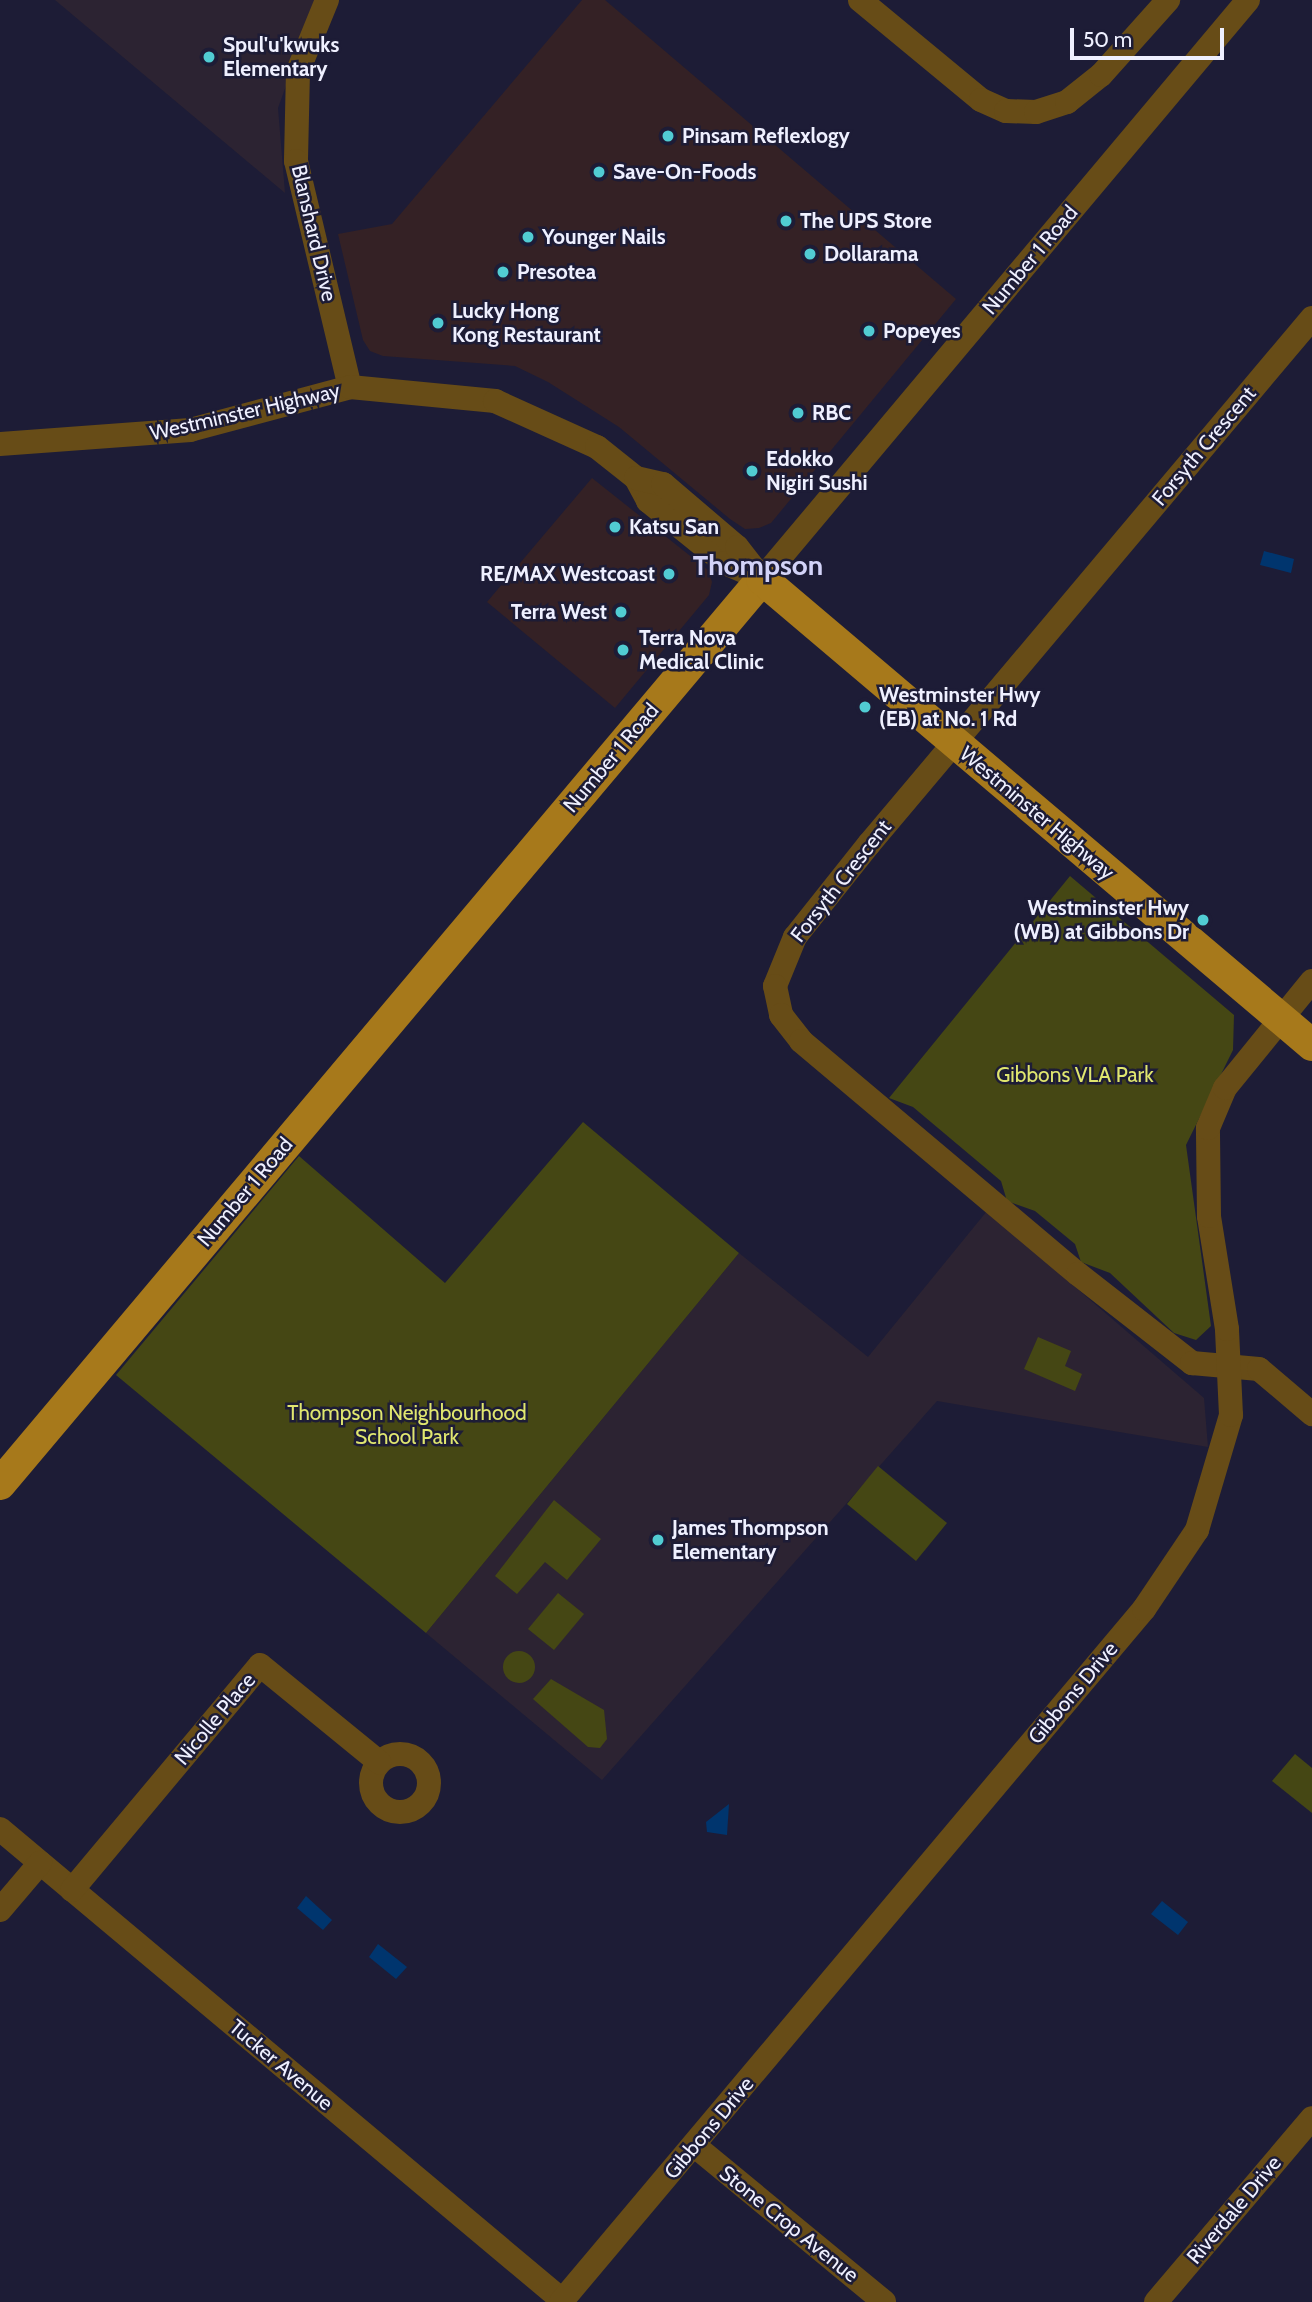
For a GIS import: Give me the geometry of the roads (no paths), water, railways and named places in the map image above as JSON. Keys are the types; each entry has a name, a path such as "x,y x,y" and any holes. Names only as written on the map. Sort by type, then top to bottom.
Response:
{"main road":[{"name":"Westminster Highway","path":"762,579 1312,1045"},
{"name":"Number 1 Road","path":"0,1484 762,579"}],"street":[{"name":"Blanshard Drive","path":"327,0 298,71 296,161 350,387"},
{"path":"860,0 981,100 1006,111 1036,112 1067,102 1101,75 1168,0"},
{"name":"Number 1 Road","path":"762,579 1248,0"},
{"name":"Forsyth Crescent","path":"1312,318 953,742 795,937 775,986 781,1015 801,1041 1003,1212 1192,1363 1230,1364 1259,1369 1312,1414"},
{"name":"Westminster Highway","path":"0,444 190,430 350,387 495,401 597,447 636,478 649,501 725,563 762,579"},
{"name":"Gibbons Drive","path":"562,2301 695,2147 1168,1577 1197,1530 1218,1474 1231,1415 1230,1364 1209,1216 1208,1128 1225,1088 1312,981"},
{"name":"Nicolle Place","path":"72,1890 260,1665 379,1762"},
{"name":"Tucker Avenue","path":"0,1829 562,2301"},
{"path":"0,1910 40,1863"},
{"name":"Riverdale Drive","path":"1156,2302 1308,2132"},
{"name":"Stone Crop Avenue","path":"695,2147 884,2302"}],"water":[{"path":"1264,551 1294,559 1291,573 1260,565"},
{"path":"729,1804 727,1835 707,1832 706,1822"},
{"path":"306,1896 332,1920 323,1930 297,1908"},
{"path":"1162,1901 1188,1922 1178,1935 1151,1914"},
{"path":"378,1944 407,1967 396,1979 369,1957"}],"place":[{"name":"Spul'u'kwuks Elementary","path":"209,57"},
{"name":"Pinsam Reflexlogy","path":"668,136"},
{"name":"Save-On-Foods","path":"599,172"},
{"name":"The UPS Store","path":"786,221"},
{"name":"Younger Nails","path":"528,237"},
{"name":"Dollarama","path":"810,254"},
{"name":"Presotea","path":"503,272"},
{"name":"Lucky Hong Kong Restaurant","path":"438,323"},
{"name":"Popeyes","path":"869,331"},
{"name":"RBC","path":"798,413"},
{"name":"Edokko Nigiri Sushi","path":"752,471"},
{"name":"Katsu San","path":"615,527"},
{"name":"RE/MAX Westcoast","path":"669,574"},
{"name":"Terra West","path":"621,612"},
{"name":"Terra Nova Medical Clinic","path":"623,650"},
{"name":"Westminster Hwy (EB) at No. 1 Rd","path":"865,707"},
{"name":"Westminster Hwy (WB) at Gibbons Dr","path":"1203,920"},
{"name":"James Thompson Elementary","path":"658,1540"}],"district":[{"name":"Thompson","path":"758,565"}],"park label":[{"name":"Gibbons VLA Park","path":"1075,1075"},
{"name":"Thompson Neighbourhood School Park","path":"407,1425"}]}
